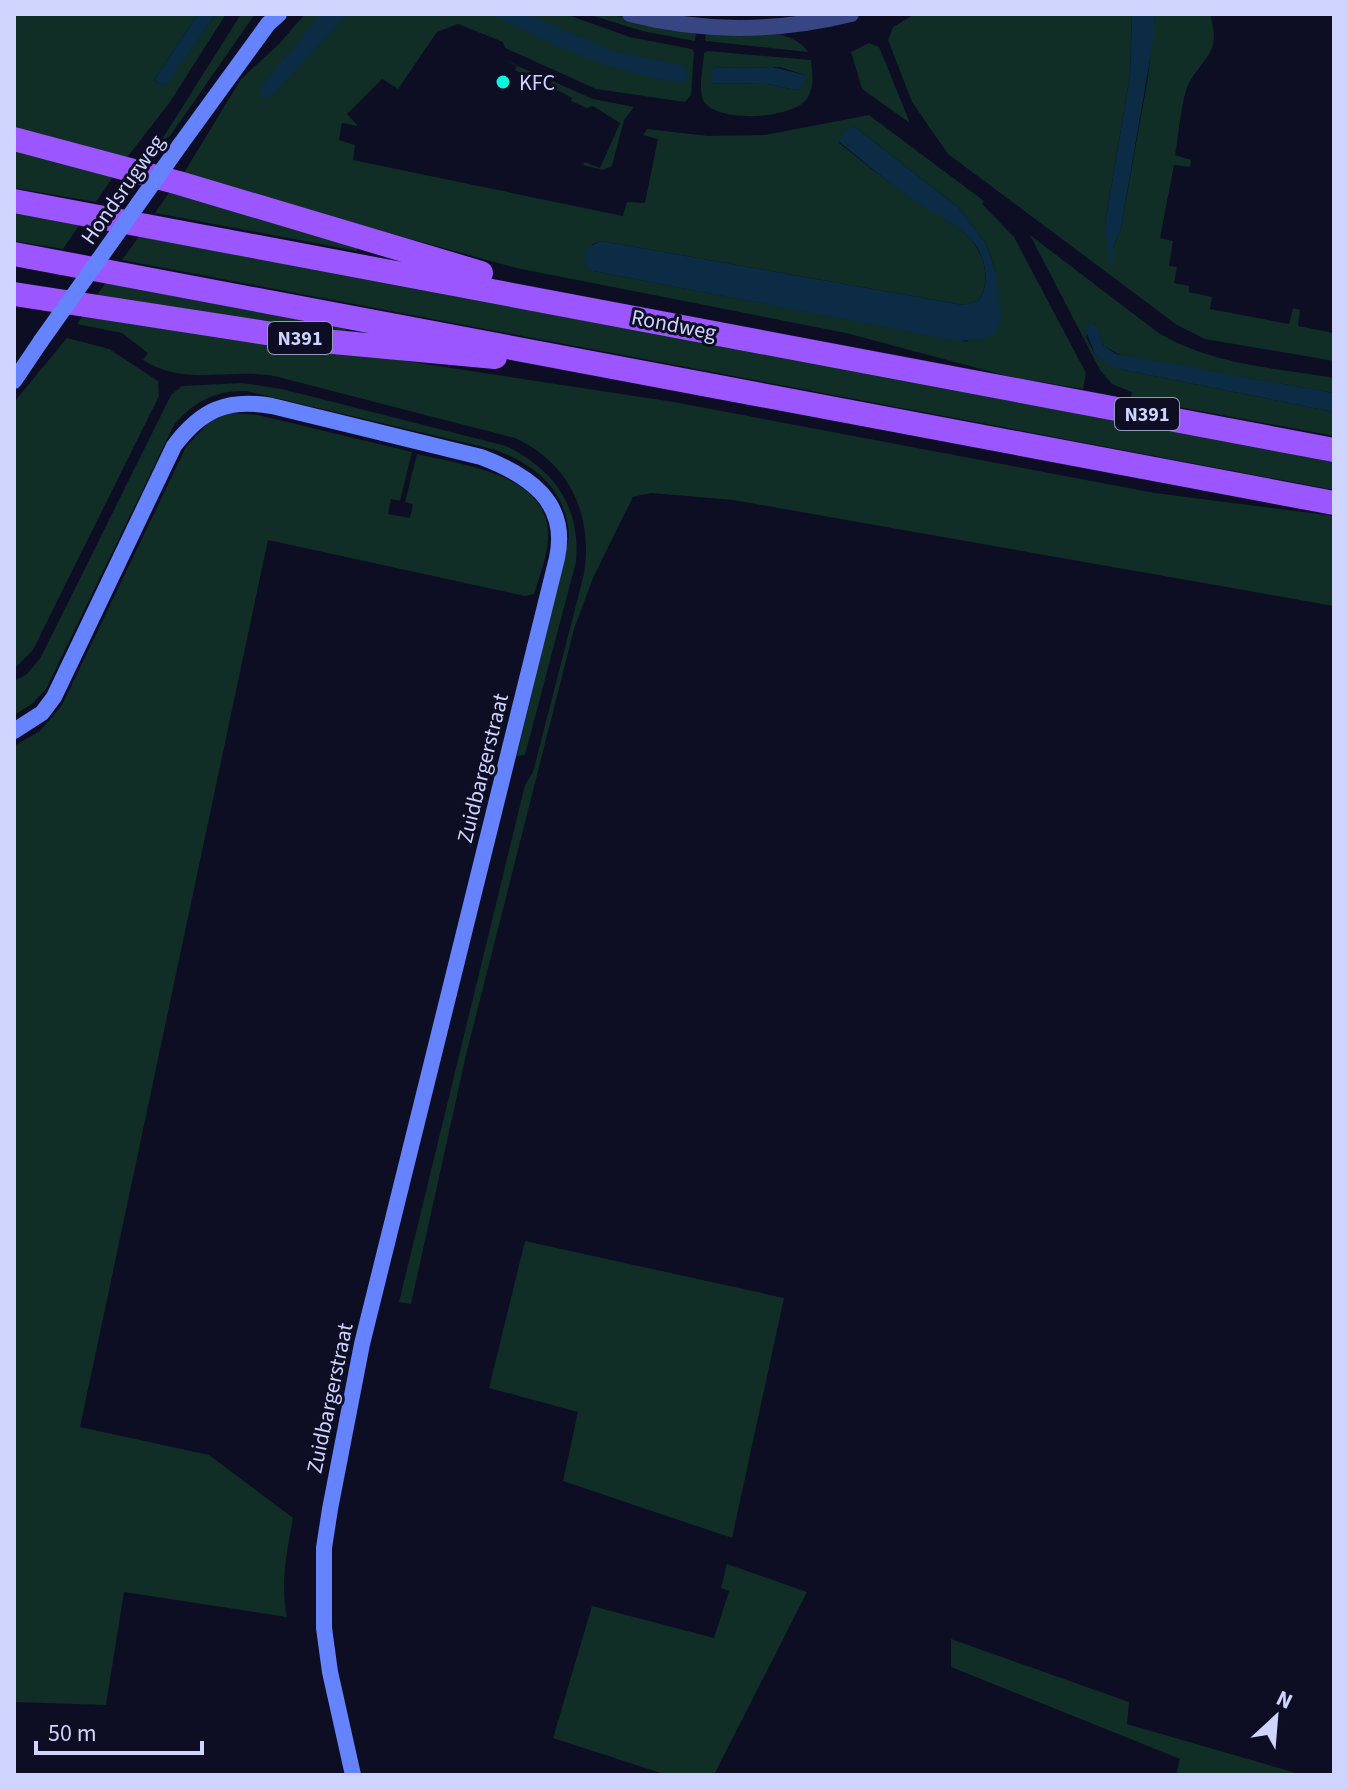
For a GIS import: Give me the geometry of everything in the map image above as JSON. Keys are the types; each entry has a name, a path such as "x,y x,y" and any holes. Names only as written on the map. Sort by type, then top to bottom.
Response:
{"main road":[{"name":"N391","path":"14,139 329,226 585,306"},
{"name":"Rondweg","path":"14,201 585,306 1334,450"},
{"name":"N391","path":"14,254 1334,503"},
{"name":"N391","path":"14,294 327,342 434,354 588,361"}],"street":[{"path":"630,14 712,28 769,27 851,14"},
{"name":"Hondsrugweg","path":"14,381 273,17"},
{"name":"Zuidbargerstraat","path":"14,731 42,713 54,697 174,446 191,425 220,405 238,402 272,406 481,457 513,469 537,487 553,508 562,535 557,558 365,1329 330,1509 324,1548 324,1628 330,1672 353,1775"}],"green space":[{"path":"14,14 198,14 154,80 164,85 216,14 226,14 170,102 125,160 14,129"},
{"path":"241,14 255,14 170,136 161,141"},
{"path":"305,14 565,14 630,37 692,49 691,95 685,102 596,89 505,48 503,42 458,24 437,32 398,89 382,79 347,114 358,126 342,123 339,140 355,145 353,160 623,216 627,202 645,203 658,139 643,135 647,129 708,136 765,135 869,115 984,201 982,204 1014,237 1086,373 1083,389 1007,376 846,333 516,268 182,176 241,79 279,44","holes":["854,126 959,208 986,244 996,273 997,301 967,342 593,271 592,244 601,241 963,305 978,301 984,289 985,268 971,240 955,225 908,196 839,143"]},
{"path":"587,14 608,14 696,33 695,41 642,31"},
{"path":"915,14 1132,14 1130,76 1105,224 1113,267 1113,248 1121,228 1148,77 1155,14 1210,14 1213,45 1187,88 1175,155 1191,160 1190,167 1174,165 1160,238 1173,241 1169,266 1177,267 1174,283 1189,286 1189,292 1212,297 1210,309 1289,324 1293,308 1300,310 1298,326 1334,333 1334,361 1205,339 1177,325 948,154 912,102 888,40 893,27"},
{"path":"706,34 776,34 800,43 808,52 705,41"},
{"path":"869,43 879,47 910,123 862,89 851,52"},
{"path":"704,53 811,60 812,88 800,105 787,111 753,116 720,112 708,106 702,97","holes":["780,67 805,75 796,90 767,84 712,83 713,68"]},
{"path":"517,66 546,78 543,83 515,70"},
{"path":"552,81 593,99 634,107 624,120 612,166 602,170 583,165 585,162 600,168 620,123 593,106 587,108 571,101 572,98 550,86"},
{"path":"14,146 117,171 96,202 14,188"},
{"path":"174,186 359,241 357,251 155,213"},
{"path":"14,212 80,224 63,249 14,241"},
{"path":"140,235 1334,461 1334,490 122,260"},
{"path":"1030,235 1156,331 1176,342 1219,358 1334,378 1334,393 1122,356 1104,346 1095,324 1086,337 1095,355 1119,369 1334,412 1334,436 1131,398 1132,392 1112,384 1100,370"},
{"path":"106,282 346,329 345,337 93,301"},
{"path":"85,312 674,402 1155,493 1334,516 1334,606 733,500 651,493 633,497 593,578 574,629 466,1055 411,1304 399,1302 525,785 533,772 584,574 585,532 581,512 564,477 551,462 515,438 274,376 175,373 143,360 148,353 122,333 77,324"},
{"path":"67,338 109,349 158,381 159,396 33,650 14,669 14,402"},
{"path":"242,383 282,389 506,446 523,455 551,478 569,507 574,524 576,562 525,755 517,756 569,537 563,506 556,493 537,472 496,450 247,391 206,399 189,409 174,425 46,689 32,704 14,715 14,681 27,674 41,657 171,395 182,386"},
{"path":"231,413 258,415 412,452 400,501 391,499 388,514 410,518 413,504 405,502 417,454 501,476 536,500 546,518 547,547 534,594 525,596 268,540 80,1427 209,1455 293,1518 284,1580 287,1617 124,1592 106,1705 14,1702 14,746 40,731 62,705 186,447 210,421"},
{"path":"525,1241 784,1298 732,1538 563,1481 578,1412 489,1388"},
{"path":"727,1564 807,1592 714,1775 667,1775 553,1738 592,1606 714,1638 729,1591 721,1588"},
{"path":"951,1639 1129,1702 1127,1724 1303,1775 1176,1775 1180,1759 951,1667"}],"water":[{"path":"198,14 216,14 165,86 154,80"},
{"path":"321,14 348,14 270,98 264,99 259,89"},
{"path":"491,14 527,14 614,51 685,66 687,79 683,83 657,79 608,66 561,48"},
{"path":"1132,14 1155,14 1154,36 1121,228 1113,248 1113,267 1110,265 1105,224 1130,76"},
{"path":"772,67 805,75 804,84 796,90 767,84 712,83 710,77 713,68"},
{"path":"854,126 959,208 986,244 996,273 1002,320 993,335 985,339 958,341 593,271 584,264 588,247 601,241 963,305 978,301 986,280 982,256 974,243 961,230 903,193 839,142 843,133"},
{"path":"1090,324 1096,325 1104,346 1116,354 1334,393 1334,412 1114,368 1095,355 1086,331"}],"place":[{"name":"KFC","path":"503,82"}]}
